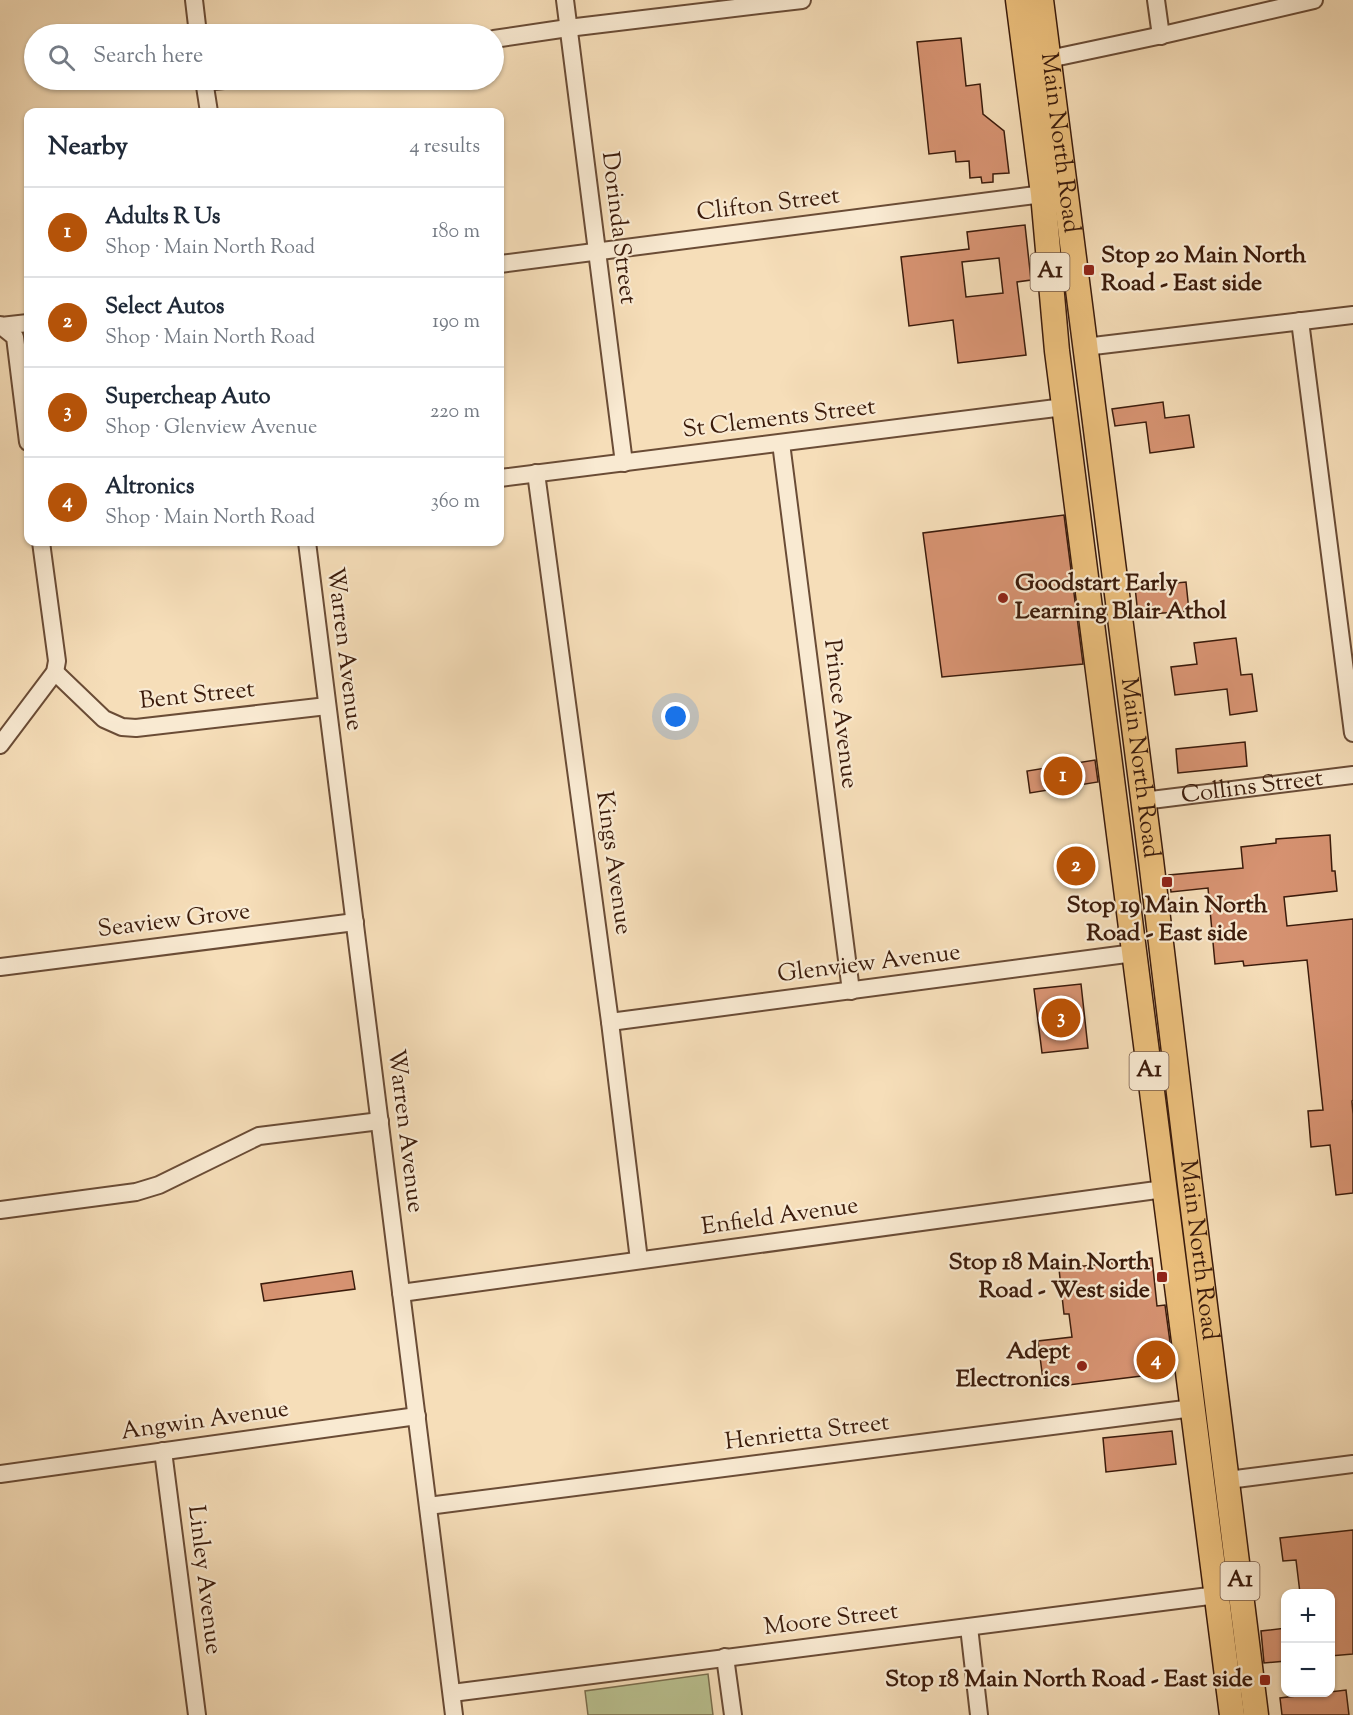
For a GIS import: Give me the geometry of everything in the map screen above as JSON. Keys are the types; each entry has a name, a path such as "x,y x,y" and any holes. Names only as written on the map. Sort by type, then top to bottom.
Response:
{"highway":[{"name":"Main North Road","path":"1017,0 1085,347 1256,1715"},
{"name":"Main North Road","path":"1041,0 1049,60 1057,351 1232,1715"},
{"path":"1057,351 1085,347"},
{"name":"Collins Street","path":"1115,804 1143,801"},
{"path":"1134,953 1161,950"},
{"path":"1164,1189 1190,1185"},
{"path":"1202,1482 1228,1479"}],"street":[{"path":"194,0 197,24"},
{"name":"Dorinda Street","path":"565,0 624,463"},
{"path":"504,38 802,0"},
{"path":"1156,0 1161,36"},
{"path":"1049,60 1161,36 1270,4 1314,0"},
{"path":"205,90 208,108"},
{"name":"Clifton Street","path":"504,264 1054,193"},
{"path":"1085,347 1353,315"},
{"path":"1299,321 1353,733"},
{"path":"0,326 24,323"},
{"path":"0,326 15,337 24,410"},
{"name":"St Clements Street","path":"504,477 1064,407"},
{"name":"Prince Avenue","path":"782,442 851,991"},
{"name":"Kings Avenue","path":"536,473 610,1022 639,1260"},
{"path":"0,745 56,672 57,661 42,546"},
{"name":"Warren Avenue","path":"305,546 454,1715"},
{"name":"Bent Street","path":"56,672 104,719 123,727 136,728 327,706"},
{"name":"Collins Street","path":"1143,801 1353,775"},
{"name":"Seaview Grove","path":"0,967 354,922"},
{"name":"Glenview Avenue","path":"610,1022 1134,953"},
{"path":"0,1210 136,1192 159,1185 259,1136 380,1121"},
{"name":"Enfield Avenue","path":"401,1293 1164,1189"},
{"name":"Henrietta Street","path":"428,1506 1193,1408"},
{"name":"Angwin Avenue","path":"0,1474 417,1416"},
{"name":"Linley Avenue","path":"164,1451 197,1715"},
{"path":"1228,1479 1353,1464"},
{"name":"Moore Street","path":"452,1693 1217,1595"},
{"path":"969,1627 980,1715"},
{"path":"725,1657 733,1715"}],"green space":[{"path":"708,1674 713,1715 588,1715 585,1691"}],"building":[{"path":"961,38 966,86 980,84 983,114 1004,131 1009,173 993,174 993,182 982,183 981,177 970,178 969,161 956,162 955,151 929,154 917,42"},
{"path":"1025,225 1031,280 1017,282 1026,355 958,363 953,320 909,326 901,257 969,249 967,232","holes":["999,258 1003,293 966,297 962,262"]},
{"path":"1163,402 1165,418 1189,415 1194,447 1150,453 1146,422 1115,426 1112,409"},
{"name":"Goodstart Early Learning Blair Athol","path":"1064,515 1083,664 942,677 923,533"},
{"path":"1186,582 1189,611 1138,615 1135,587"},
{"path":"1236,638 1241,675 1252,674 1257,711 1230,715 1227,689 1175,695 1171,667 1197,664 1194,643"},
{"path":"1245,742 1247,766 1178,773 1176,749"},
{"path":"1095,760 1098,782 1030,793 1027,771"},
{"path":"1330,835 1332,871 1335,871 1337,891 1284,897 1287,926 1353,919 1353,1193 1336,1195 1330,1145 1311,1147 1308,1111 1323,1110 1307,960 1244,966 1243,961 1215,964 1208,888 1171,892 1169,875 1243,868 1241,847 1276,843 1276,839"},
{"path":"1081,984 1088,1048 1042,1053 1034,989"},
{"path":"1152,1258 1157,1306 1165,1305 1174,1372 1044,1388 1038,1341 1072,1337 1069,1314 1064,1314 1059,1269"},
{"path":"352,1271 355,1289 264,1301 261,1284"},
{"path":"1172,1431 1176,1464 1106,1472 1103,1438"},
{"path":"1353,1530 1353,1654 1335,1656 1335,1589 1300,1589 1296,1560 1283,1561 1280,1538"},
{"path":"1281,1629 1281,1661 1264,1663 1261,1631"},
{"path":"1346,1690 1349,1715 1282,1715 1280,1698 1335,1697 1335,1691"}],"place":[{"name":"Stop 20 Main North Road - East side","path":"1089,270"},
{"name":"Goodstart Early Learning Blair Athol","path":"1003,598"},
{"name":"Adults R Us","path":"1063,776"},
{"name":"Select Autos","path":"1076,866"},
{"name":"Stop 19 Main North Road - East side","path":"1167,882"},
{"name":"Supercheap Auto","path":"1061,1018"},
{"name":"Stop 18 Main North Road - West side","path":"1162,1277"},
{"name":"Altronics","path":"1156,1360"},
{"name":"Adept Electronics","path":"1082,1366"},
{"name":"Stop 18 Main North Road - East side","path":"1265,1680"}]}
